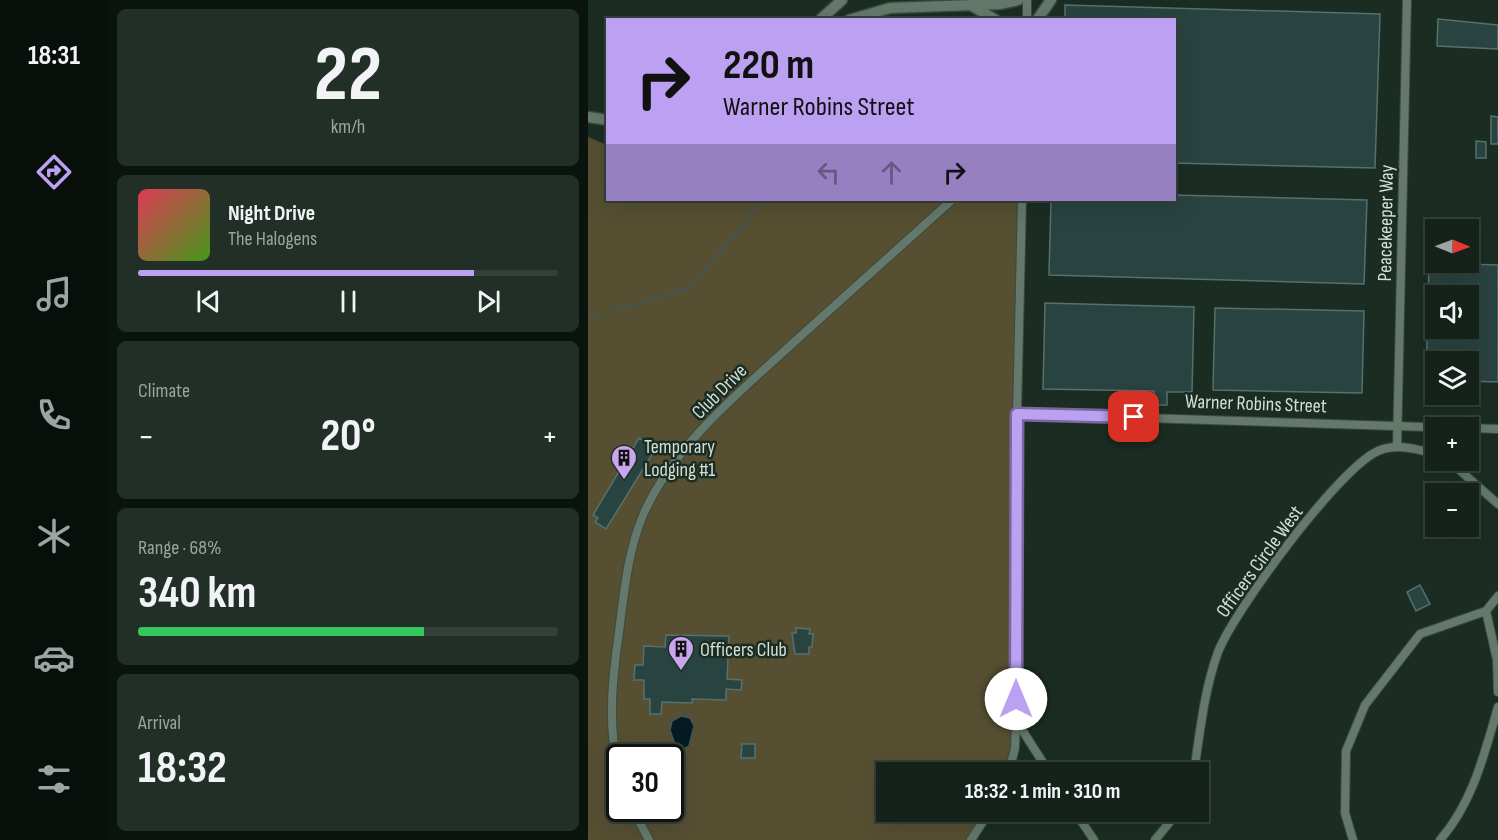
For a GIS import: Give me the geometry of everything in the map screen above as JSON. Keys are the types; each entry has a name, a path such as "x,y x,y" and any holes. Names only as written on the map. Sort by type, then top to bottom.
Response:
{"street":[{"path":"822,18 843,0"},
{"path":"856,18 890,8 969,5 1018,0"},
{"path":"1027,18 1028,0"},
{"path":"1038,18 1051,0"},
{"name":"Peacekeeper Way","path":"1398,447 1407,0"},
{"path":"969,5 992,18"},
{"path":"588,117 606,120"},
{"name":"Club Drive","path":"612,744 613,674 631,556 643,514 657,489 692,441 732,399 951,201"},
{"path":"1012,762 1016,721 1017,414 1022,201"},
{"name":"Warner Robins Street","path":"1017,414 1425,425"},
{"path":"1479,428 1498,429"},
{"name":"Officers Circle West","path":"1195,762 1205,697 1227,631 1274,565 1347,473 1361,460 1379,450 1398,447 1425,452"},
{"path":"1460,471 1498,504"},
{"path":"1353,840 1345,813 1346,751 1365,705 1420,634 1486,611 1498,596"},
{"path":"1486,611 1497,660 1498,692"},
{"path":"1440,840 1458,819 1473,788 1498,707"},
{"path":"1016,721 1043,762"},
{"path":"640,822 650,840"},
{"path":"971,840 983,822"},
{"path":"1082,822 1094,840"},
{"path":"1155,840 1170,822"}],"shaded area":[{"path":"588,137 606,145 606,201 1023,201 1011,762 876,762 876,822 983,822 974,840 588,840"}],"water":[{"path":"681,716 690,718 694,726 689,746 684,749 684,744 675,744 670,730 672,721"}],"building":[{"path":"1065,5 1380,14 1375,168 1176,163 1176,18 1065,18"},
{"path":"1438,19 1498,25 1498,49 1437,46"},
{"path":"1491,116 1498,117 1498,144 1491,144"},
{"path":"1476,141 1486,142 1486,158 1476,158"},
{"path":"1176,195 1367,200 1364,284 1049,275 1051,201 1176,201"},
{"path":"1479,264 1498,265 1498,382 1479,381 1479,351 1427,351 1427,339 1479,339 1479,285 1428,285 1429,273 1479,273"},
{"path":"1045,303 1194,307 1192,392 1167,392 1167,405 1154,405 1154,391 1043,389"},
{"path":"1215,308 1364,311 1362,393 1213,390"},
{"name":"Temporary Lodging #1","path":"639,438 656,448 606,529 595,522 598,518 593,515"},
{"path":"1420,585 1430,604 1416,611 1407,592"},
{"path":"796,628 810,629 809,634 813,634 809,654 795,654 792,633 796,633"},
{"name":"Officers Club","path":"666,635 729,636 727,679 742,680 741,690 726,689 726,700 692,699 692,703 662,702 661,714 650,714 650,699 644,699 644,680 634,680 635,665 643,665 644,646 665,647"},
{"path":"742,744 755,744 755,758 741,758"}],"waterway":[{"path":"613,311 689,288 744,225 759,201"},
{"path":"588,318 602,314"}],"place":[{"name":"Temporary Lodging #1","path":"624,481"},
{"name":"Officers Club","path":"681,672"}],"route":[{"path":"1016,699 1017,414 1134,417"}]}
